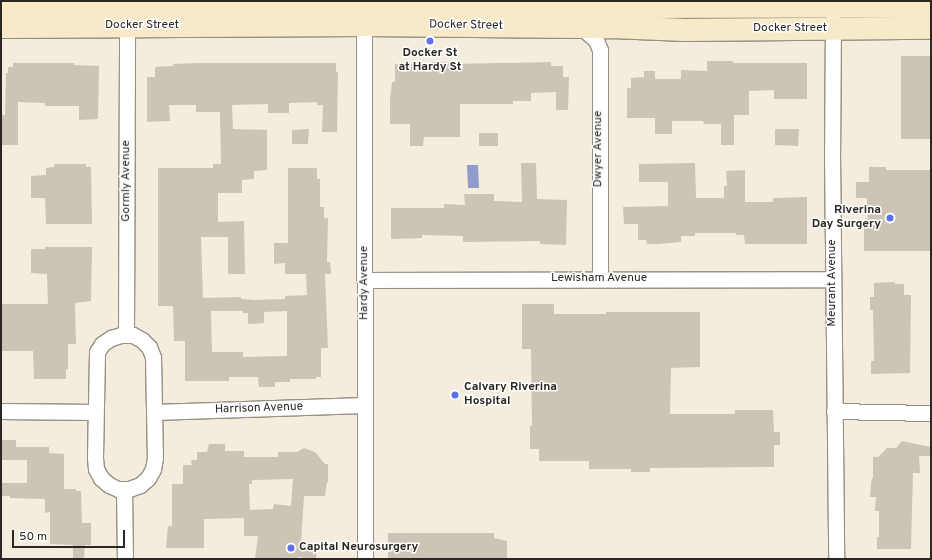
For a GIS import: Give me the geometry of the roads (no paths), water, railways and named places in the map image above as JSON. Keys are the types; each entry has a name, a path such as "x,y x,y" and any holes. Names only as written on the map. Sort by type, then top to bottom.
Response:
{"main road":[{"name":"Docker Street","path":"1,27 127,26 364,16 931,6"},
{"name":"Docker Street","path":"1,9 364,16 581,27 640,12 685,30 931,28"}],"street":[{"name":"Meurant Avenue","path":"833,7 833,279 836,559"},
{"name":"Hardy Avenue","path":"364,16 365,559"},
{"name":"Gormly Avenue","path":"126,335 127,26"},
{"name":"Dwyer Avenue","path":"581,27 596,40 600,50 600,279"},
{"name":"Lewisham Avenue","path":"365,280 833,279"},
{"path":"126,335 132,335 142,340 149,347 153,357 154,412 153,469 148,478 140,485 124,489 109,485 101,478 96,468 95,412 97,352 102,344 111,338 126,335"},
{"name":"Harrison Avenue","path":"154,412 365,405"},
{"path":"1,411 95,412"},
{"path":"834,411 931,413"},
{"path":"124,489 125,559"}],"water":[{"path":"467,165 478,165 479,188 468,188"}],"place":[{"name":"Docker St at Hardy St","path":"430,41"},
{"name":"Riverina Day Surgery","path":"890,218"},
{"name":"Calvary Riverina Hospital","path":"455,395"},
{"name":"Capital Neurosurgery","path":"291,548"}]}
